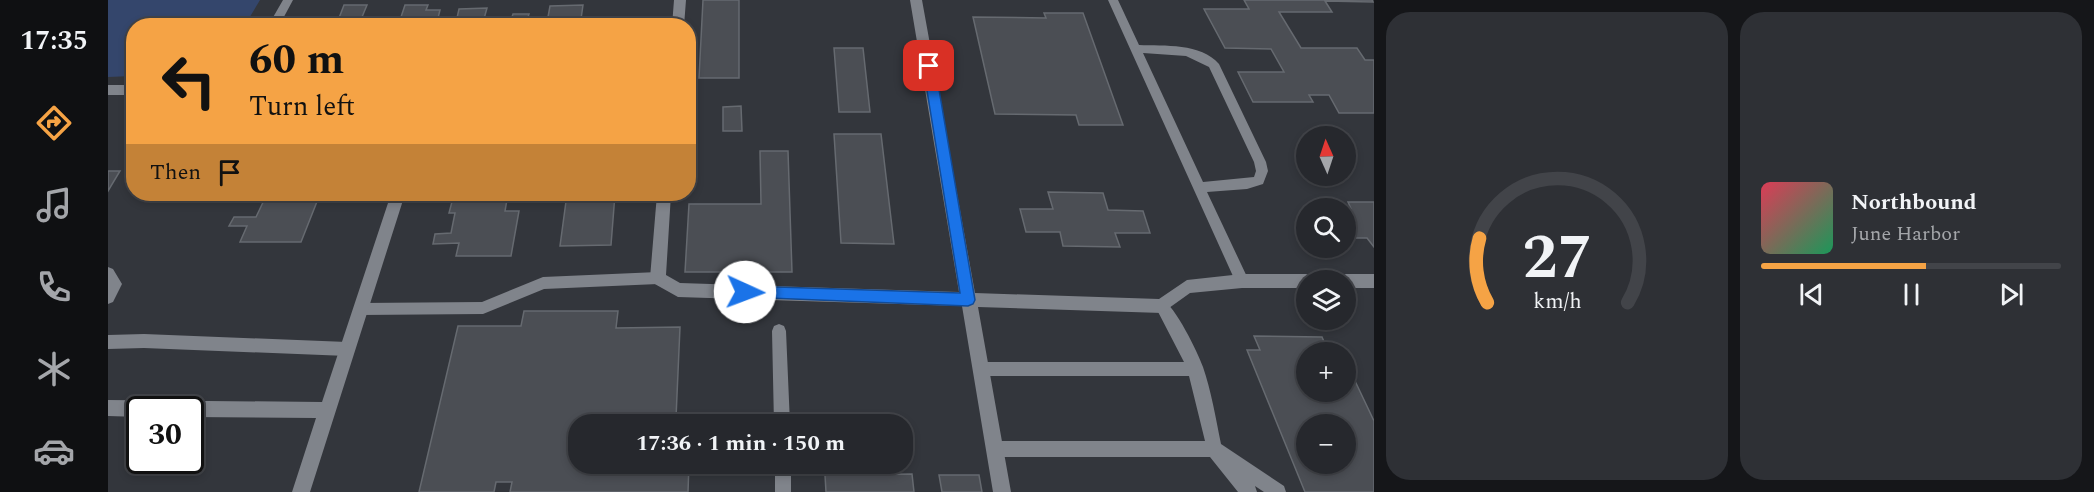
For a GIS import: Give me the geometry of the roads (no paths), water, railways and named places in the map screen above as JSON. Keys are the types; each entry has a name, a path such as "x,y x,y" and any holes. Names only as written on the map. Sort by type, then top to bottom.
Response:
{"street":[{"path":"679,18 680,0"},
{"path":"916,0 1002,492"},
{"path":"108,90 126,90"},
{"path":"301,492 396,201"},
{"path":"664,201 658,278 678,290 1162,306 1187,287 1242,281 1296,281"},
{"path":"1356,281 1374,281"},
{"path":"108,408 327,410"}],"lane":[{"path":"278,18 288,0"},
{"path":"1113,0 1242,281"},
{"path":"1136,50 1187,51 1213,64 1260,162 1262,171 1258,180 1247,184 1199,187"},
{"path":"108,273 116,284 108,298"},
{"path":"361,309 483,308 543,283 658,278"},
{"path":"1162,306 1179,331 1196,369 1214,449 1249,492"},
{"path":"779,331 782,414"},
{"path":"108,342 144,341 347,349"},
{"path":"980,369 1196,369"},
{"path":"995,449 1214,449 1278,492"},
{"path":"783,474 783,492"}]}
